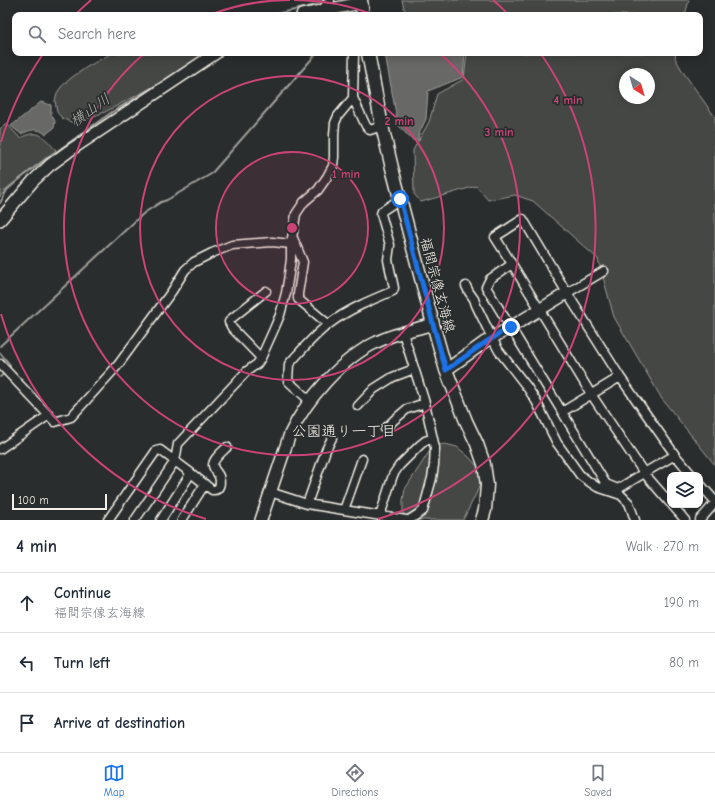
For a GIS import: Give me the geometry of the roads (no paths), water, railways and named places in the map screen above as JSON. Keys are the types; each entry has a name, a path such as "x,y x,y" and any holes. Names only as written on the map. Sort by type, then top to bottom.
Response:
{"main road":[{"path":"361,1 363,12"},
{"name":"福間宗像玄海線","path":"369,56 382,126 446,370 484,464 487,491 484,520"}],"street":[{"path":"320,11 330,0"},
{"path":"316,12 361,1"},
{"path":"0,220 33,181 50,165 212,56"},
{"path":"354,56 353,98 366,126 370,130 382,126"},
{"path":"135,520 175,461 178,444 247,371 257,364 261,358 277,322 286,293 296,214 304,202 318,190 328,177 333,166 335,123 338,116 353,98"},
{"path":"310,401 288,381 289,364 309,341 328,324 353,308 371,299 393,291 394,288 388,260 390,245 381,214 382,211 400,199"},
{"path":"667,500 644,473 591,394 495,237 523,219 620,377 675,455 689,472"},
{"path":"292,241 303,262 298,299 328,324"},
{"path":"0,364 55,422 71,417 118,365 172,291 185,270 194,262 232,245 292,241"},
{"path":"512,264 490,279 486,287 606,484 618,489 675,455"},
{"path":"446,370 492,338 604,271"},
{"path":"466,286 474,299 499,351 527,387 536,401 557,443 580,475 597,487 621,495 629,503 635,520"},
{"path":"261,358 232,328 229,322 266,291"},
{"path":"261,520 290,434 310,401 320,389 339,368 365,348 378,341 433,324"},
{"path":"403,333 425,404 434,448 432,478 423,512 409,520"},
{"path":"358,406 374,389 386,381 414,369"},
{"path":"562,412 620,377"},
{"path":"386,429 407,409 425,404"},
{"path":"0,449 49,416"},
{"path":"307,504 326,450 332,438"},
{"path":"380,516 393,475 399,466 420,445 433,438"},
{"path":"108,520 156,451 160,450 212,490 215,490 220,486 219,476 213,464 227,447"},
{"path":"344,510 362,460"},
{"path":"161,520 191,473"},
{"path":"182,520 205,484"},
{"path":"700,520 715,502 703,488"},
{"path":"270,492 307,504 406,520"},
{"path":"675,508 685,520"}],"waterway":[{"name":"横山川","path":"321,3 325,0"},
{"name":"横山川","path":"285,12 321,3 322,6"},
{"path":"0,346 144,213 211,174 314,56"},
{"name":"横山川","path":"0,203 7,190 42,162 112,112 178,72"},
{"path":"0,353 10,365 9,370"},
{"path":"0,377 5,373"}],"district":[{"name":"公園通り一丁目","path":"344,431"}]}
